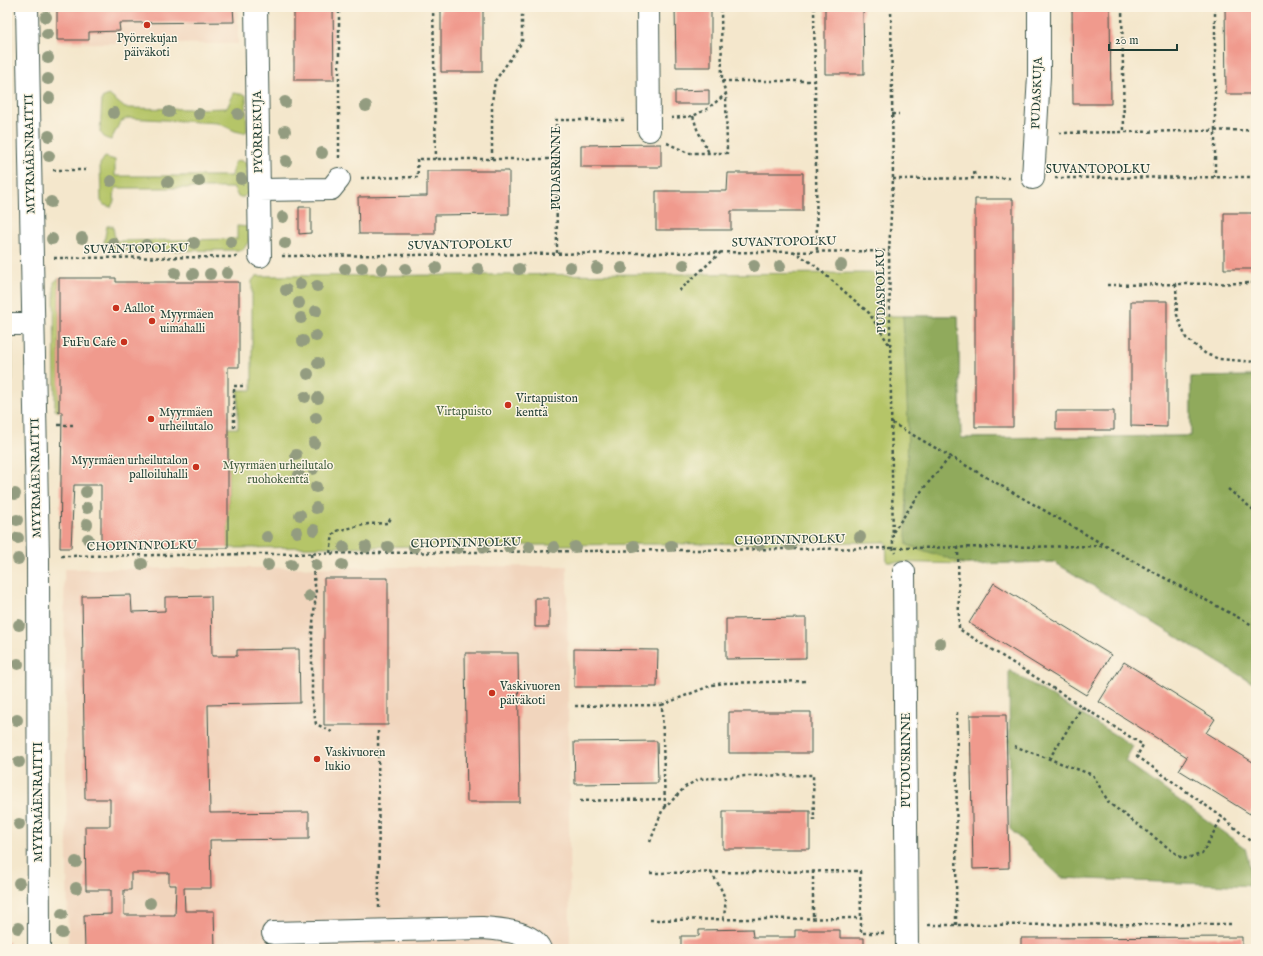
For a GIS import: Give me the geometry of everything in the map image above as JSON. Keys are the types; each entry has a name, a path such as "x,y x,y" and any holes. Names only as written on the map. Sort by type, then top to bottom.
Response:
{"street":[{"name":"MYYRMÄENRAITTI","path":"27,7 38,557 39,949"},
{"name":"PYÖRREKUJA","path":"256,7 260,256"},
{"path":"648,7 649,93 654,123"},
{"name":"PUDASKUJA","path":"1033,178 1039,76 1039,7"},
{"path":"259,190 331,189 339,179"},
{"path":"7,324 33,324"},
{"name":"PUTOUSRINNE","path":"904,572 907,949"},
{"path":"273,933 379,932 482,928 508,930 522,935 538,945 540,949"}],"path":[{"path":"340,7 339,179 418,177 417,159 556,159"},
{"path":"433,7 436,159"},
{"path":"492,159 492,102 495,81 522,42 522,7"},
{"path":"721,7 722,81 726,94 726,153 688,153 668,144 654,123 693,116 707,109 726,94"},
{"path":"814,7 817,250"},
{"name":"PUDASPOLKU","path":"892,7 893,179 889,251 893,548 904,572"},
{"path":"1122,7 1124,132"},
{"path":"1215,7 1215,178"},
{"path":"722,81 815,80"},
{"path":"892,114 899,114"},
{"path":"693,116 697,129 709,153"},
{"name":"PUDASRINNE","path":"557,253 556,120 654,123"},
{"path":"1055,133 1256,130"},
{"path":"30,170 88,170"},
{"path":"974,172 974,178"},
{"name":"SUVANTOPOLKU","path":"893,179 1256,178"},
{"name":"SUVANTOPOLKU","path":"32,258 817,250 889,251"},
{"path":"792,251 813,264 869,313 890,346"},
{"path":"679,291 721,252"},
{"path":"1107,285 1256,282"},
{"path":"1176,284 1177,315 1186,338 1206,354 1220,359 1256,362"},
{"path":"234,428 234,386 246,386"},
{"path":"892,422 1105,546 1256,627"},
{"path":"893,532 923,489 951,456"},
{"path":"1228,489 1256,512"},
{"path":"330,553 333,535 336,531 368,524 388,523 391,518"},
{"name":"CHOPININPOLKU","path":"38,557 1105,546"},
{"path":"958,547 959,629 1143,744 1137,756 1222,818 1256,846"},
{"path":"311,554 316,593 312,633 312,702 316,724 332,732"},
{"path":"575,706 662,705 712,685 725,683 808,681"},
{"path":"662,705 665,808"},
{"path":"1049,759 1082,707"},
{"path":"956,925 957,711"},
{"path":"378,731 379,932"},
{"path":"1014,746 1093,775 1109,803 1183,860 1202,854 1222,818"},
{"path":"650,842 662,811 686,787 699,779 746,776 813,775 814,820"},
{"path":"580,801 665,799"},
{"path":"813,871 813,919"},
{"path":"650,872 860,871 861,933 890,933"},
{"path":"711,872 726,897 726,907 723,919"},
{"path":"650,920 861,918"},
{"path":"926,925 1231,924"}],"shaded area":[{"name":"Pyörrekujan päiväkoti","path":"57,7 238,7 238,44 57,43"},
{"name":"Vaskivuoren lukio","path":"567,566 570,949 68,949 64,569"}],"green space":[{"path":"234,93 246,95 247,131 244,133 235,131 218,123 128,118 120,122 111,140 105,138 100,132 102,98 109,95 125,108 194,109 227,108"},
{"path":"105,157 115,160 115,176 232,176 234,163 239,160 246,163 248,193 244,197 238,197 234,188 115,188 114,201 111,207 104,205 101,201 100,164"},
{"path":"107,226 113,226 115,241 237,239 237,226 249,227 249,241 243,250 144,251 109,249 104,242"},
{"name":"Virtapuisto","path":"883,273 884,316 958,316 961,438 1191,436 1191,377 1256,376 1256,685 1054,562 966,564 887,562 886,542 228,548 228,428 238,428 238,390 252,390 252,281 256,276"},
{"path":"59,278 59,412 55,410 54,282"},
{"path":"903,316 958,316 961,438 1191,436 1191,377 1256,376 1256,685 1054,562 966,564 907,545 908,422"},
{"path":"7,342 12,343 12,382 7,378"},
{"path":"1009,670 1133,746 1125,761 1245,848 1255,886 1062,878 1010,829"}],"building":[{"path":"57,7 233,7 234,22 119,23 120,31 89,32 89,40 57,40"},
{"path":"294,7 333,7 334,80 294,80"},
{"path":"441,7 483,7 483,72 441,72"},
{"path":"675,7 711,7 711,67 676,67"},
{"path":"825,7 863,7 864,74 825,74"},
{"path":"1072,7 1110,7 1111,104 1073,104"},
{"path":"1225,7 1256,7 1256,94 1226,94"},
{"path":"709,90 709,104 675,104 675,91"},
{"path":"661,144 661,167 581,167 581,145"},
{"path":"427,171 509,171 509,214 435,215 435,234 359,234 358,197 427,196"},
{"path":"728,173 803,173 803,211 731,211 731,230 656,230 656,191 727,191"},
{"path":"975,199 1013,199 1013,427 975,427"},
{"path":"299,207 311,207 311,233 299,234"},
{"path":"1224,213 1256,213 1256,269 1224,269"},
{"name":"Myyrmäen urheilutalo","path":"59,278 116,278 116,282 239,282 239,367 228,367 228,548 101,548 101,485 74,485 71,548 60,548 62,412 59,412"},
{"path":"1131,301 1167,301 1167,427 1131,426"},
{"path":"1056,411 1114,411 1114,430 1056,430"},
{"path":"324,578 388,578 388,725 324,725"},
{"path":"994,583 1111,655 1086,695 969,623"},
{"path":"131,595 132,612 165,611 165,597 211,596 212,656 237,656 237,650 299,649 300,703 208,705 210,813 309,812 309,839 210,840 211,888 184,888 185,911 214,911 215,949 85,949 84,915 111,914 111,890 86,890 85,826 110,826 110,799 85,799 82,596","holes":["131,873 169,873 169,885 176,885 175,915 124,915 124,890 131,890"]},
{"path":"535,598 549,598 549,627 535,627"},
{"path":"806,618 806,658 726,659 726,619"},
{"path":"574,649 658,650 657,687 574,687"},
{"name":"Vaskivuoren päiväkoti","path":"465,653 518,653 520,802 467,802"},
{"path":"1124,662 1215,719 1206,733 1256,764 1256,803 1250,814 1179,770 1187,757 1099,702"},
{"path":"729,712 811,712 811,753 729,753"},
{"path":"970,715 1006,715 1009,868 973,869"},
{"path":"657,741 658,783 575,784 574,742"},
{"path":"723,811 810,811 810,849 723,849"},
{"path":"752,929 753,937 795,937 795,930 840,930 840,938 864,938 864,949 681,949 681,936 699,936 699,930"},
{"path":"1242,937 1242,949 1021,949 1021,938"},
{"path":"7,941 9,941 9,949 7,949"}],"place":[{"name":"Pyörrekujan päiväkoti","path":"147,25"},
{"name":"Aallot","path":"116,308"},
{"name":"Myyrmäen uimahalli","path":"152,321"},
{"name":"FuFu Cafe","path":"124,342"},
{"name":"Virtapuiston kenttä","path":"508,405"},
{"name":"Myyrmäen urheilutalo","path":"151,419"},
{"name":"Myyrmäen urheilutalon palloiluhalli","path":"196,467"},
{"name":"Vaskivuoren päiväkoti","path":"492,693"},
{"name":"Vaskivuoren lukio","path":"317,759"}],"park label":[{"name":"Myyrmäen urheilutalo ruohokenttä","path":"278,472"}]}
